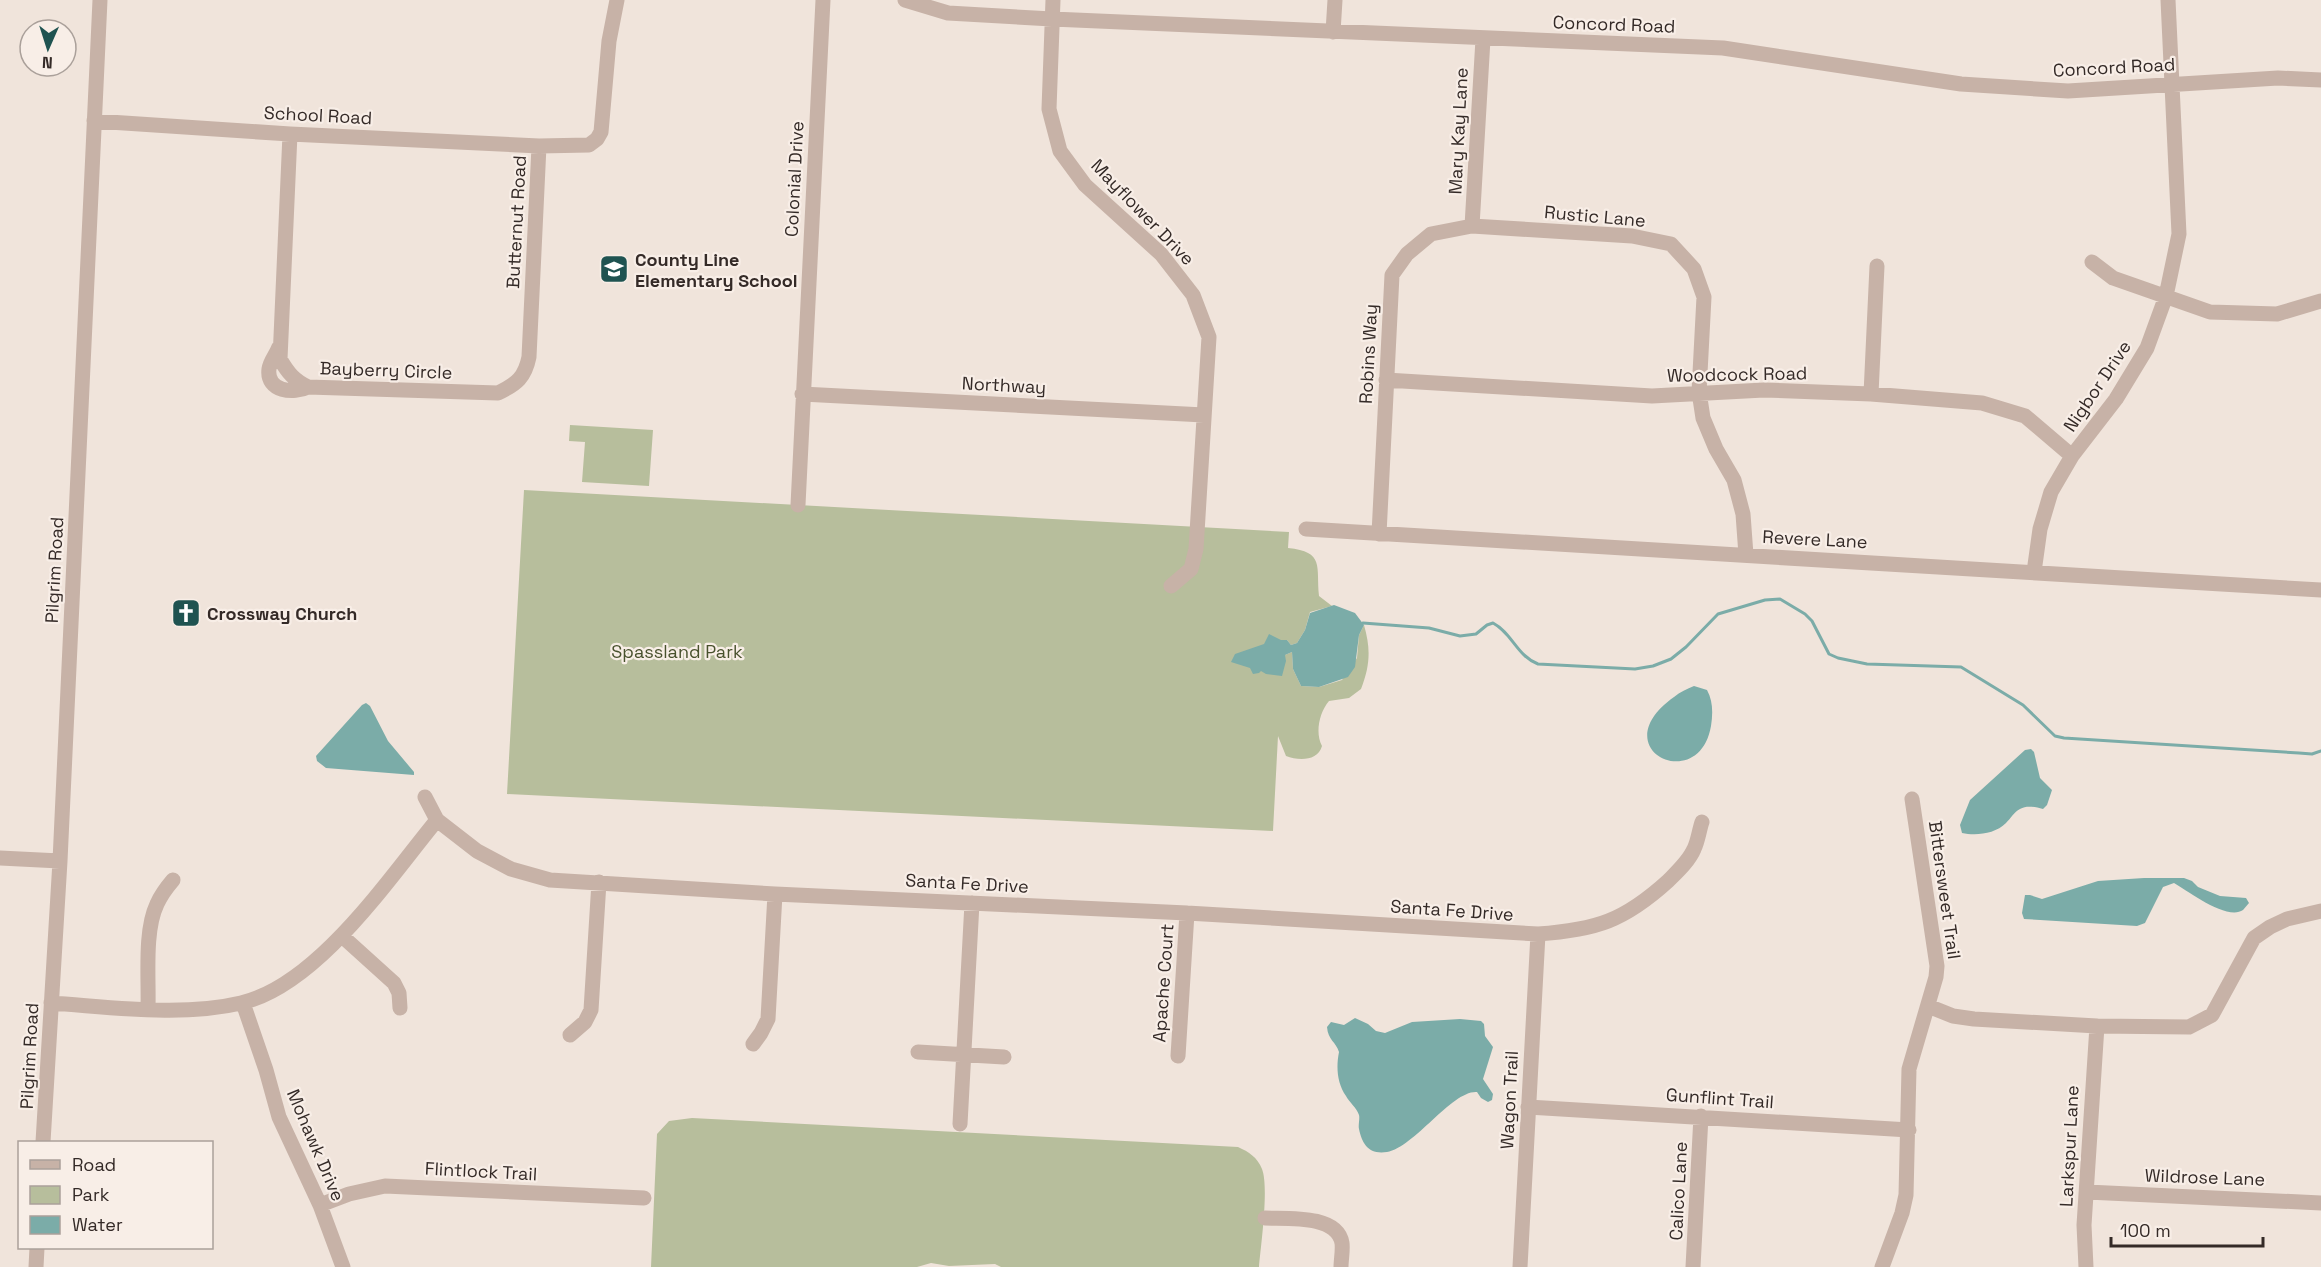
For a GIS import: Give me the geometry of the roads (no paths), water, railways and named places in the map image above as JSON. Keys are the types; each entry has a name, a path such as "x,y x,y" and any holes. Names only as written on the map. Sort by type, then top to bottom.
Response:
{"street":[{"name":"Pilgrim Road","path":"43,1141 60,861 100,0"},
{"name":"Butternut Road","path":"530,357 539,146 589,145 597,140 601,132 609,41 618,0"},
{"name":"Colonial Drive","path":"798,505 823,0"},
{"name":"Concord Road","path":"905,0 948,13 1483,39 1723,48 1961,84 2056,91 2278,78 2321,80"},
{"name":"Mayflower Drive","path":"1053,0 1049,109 1060,151 1085,185 1161,254 1193,295 1209,337 1195,557 1191,569 1171,586"},
{"path":"1333,32 1335,0"},
{"name":"Nigbor Drive","path":"2034,572 2040,529 2051,492 2072,456 2116,399 2147,348 2166,296 2179,234 2174,83 2168,0"},
{"name":"Mary Kay Lane","path":"1472,226 1483,39"},
{"name":"School Road","path":"94,121 290,134 539,146"},
{"name":"Bayberry Circle","path":"290,134 279,347 280,359 288,373 308,387 498,393 510,387 526,373 530,357"},
{"name":"Robins Way","path":"1379,534 1392,275 1407,254 1431,234 1472,226"},
{"name":"Rustic Lane","path":"1472,226 1632,236 1671,244 1694,268 1704,297 1699,392 1703,418 1716,449 1734,480 1743,514 1746,555"},
{"path":"2092,262 2113,278 2210,312 2277,314 2321,301"},
{"path":"1870,394 1877,266"},
{"name":"Woodcock Road","path":"1386,380 1652,396 1764,390 1870,394 1982,403 2025,416 2072,456"},
{"name":"Northway","path":"802,394 1204,415"},
{"name":"Revere Lane","path":"1306,530 2321,590"},
{"name":"Santa Fe Drive","path":"425,797 437,820 477,851 511,869 550,880 775,894 1187,913 1538,934 1573,932 1610,922 1644,903 1676,873 1694,850 1702,822"},
{"name":"Bittersweet Trail","path":"1882,1267 1906,1195 1909,1069 1936,977 1937,966 1912,799"},
{"path":"51,1003 200,1009 243,1003 294,979 342,936 437,820"},
{"path":"0,858 60,861"},
{"path":"148,1008 153,914 157,903 173,880"},
{"path":"570,1035 585,1022 591,1010 598,882"},
{"path":"753,1044 768,1019 775,894"},
{"path":"960,1124 972,903"},
{"path":"1928,1006 1953,1016 1974,1019 2097,1026 2189,1027 2212,1015 2254,938 2287,919 2321,911"},
{"name":"Apache Court","path":"1178,1056 1187,913"},
{"name":"Wagon Trail","path":"1520,1267 1538,934"},
{"path":"342,936 394,983 399,993 400,1008"},
{"name":"Mohawk Drive","path":"243,1003 279,1117 320,1205 343,1267"},
{"name":"Larkspur Lane","path":"2086,1267 2084,1225 2097,1026"},
{"path":"918,1052 1004,1057"},
{"name":"Gunflint Trail","path":"1528,1107 1908,1130"},
{"name":"Calico Lane","path":"1693,1267 1701,1116"},
{"name":"Flintlock Trail","path":"320,1205 349,1194 385,1186 644,1198"},
{"name":"Wildrose Lane","path":"2087,1192 2321,1203"},
{"path":"1265,1218 1321,1221 1334,1229 1342,1241 1341,1267"},
{"path":"36,1267 37,1249"}],"water":[{"path":"1334,605 1355,613 1364,625 1359,635 1355,667 1348,677 1319,687 1301,686 1293,669 1292,652 1285,655 1286,661 1282,676 1261,671 1253,674 1250,668 1231,662 1235,654 1264,644 1269,634 1281,640 1287,640 1291,645 1297,643 1305,630 1310,613"},
{"path":"1694,686 1707,690 1711,703 1711,726 1703,747 1690,758 1675,761 1661,757 1650,747 1647,733 1654,716 1676,695"},
{"path":"366,703 370,706 388,741 414,772 414,775 326,768 317,761 316,756"},
{"path":"2031,749 2034,752 2040,778 2052,790 2047,805 2043,809 2028,807 2020,809 2002,827 1991,832 1962,833 1960,825 1970,800 2025,750"},
{"path":"2184,878 2220,896 2246,898 2249,903 2243,910 2227,912 2208,904 2174,883 2163,887 2145,923 2137,926 2024,919 2022,913 2025,895 2042,899 2098,881"},
{"path":"1355,1018 1376,1031 1385,1033 1412,1022 1460,1019 1481,1021 1484,1024 1485,1036 1493,1047 1483,1079 1493,1094 1492,1100 1488,1102 1477,1092 1467,1094 1456,1100 1398,1148 1387,1152 1371,1150 1364,1144 1360,1134 1358,1112 1341,1086 1338,1069 1339,1052 1327,1027 1331,1022 1344,1025"}],"waterway":[{"path":"1363,623 1429,628 1460,636 1476,634 1493,623 1505,632 1525,656 1538,664 1635,669 1653,666 1671,659 1718,614 1765,600 1780,599 1805,614 1812,621 1829,654 1867,664 1961,667 2023,705 2055,736 2312,754 2321,751"}],"place":[{"name":"County Line Elementary School","path":"614,269"},
{"name":"Crossway Church","path":"186,613"}],"park label":[{"name":"Spassland Park","path":"677,651"}]}
